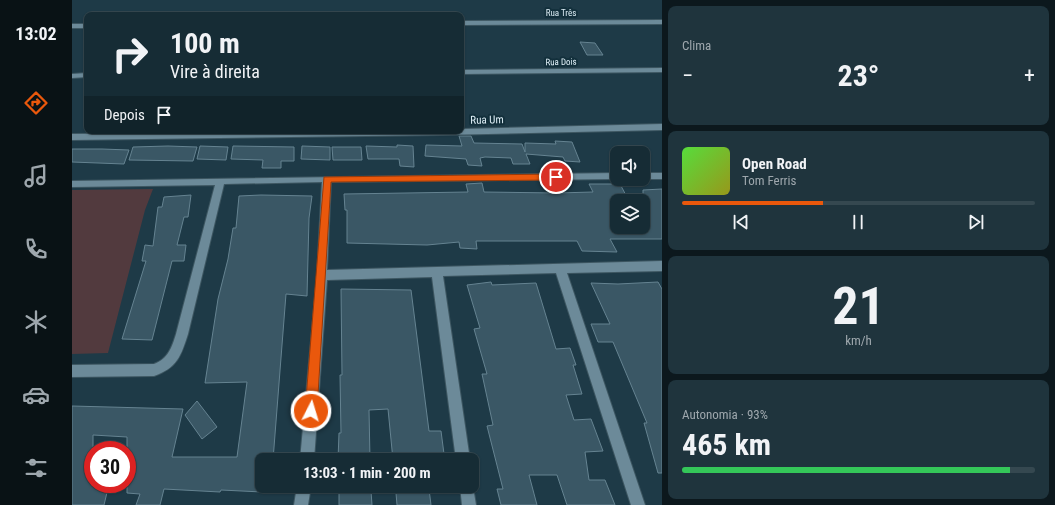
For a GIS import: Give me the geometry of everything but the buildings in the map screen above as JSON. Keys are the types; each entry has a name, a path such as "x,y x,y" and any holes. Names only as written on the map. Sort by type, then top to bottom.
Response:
{"street":[{"name":"Rua Três","path":"464,23 662,22"},
{"path":"72,26 84,26"},
{"name":"Rua Dois","path":"464,72 662,70"},
{"path":"72,76 84,75"},
{"name":"Rua Um","path":"464,132 662,127"},
{"name":"Rua Um","path":"72,137 294,134"},
{"path":"72,184 327,179 610,176"},
{"path":"650,176 662,176"},
{"path":"308,453 322,275 327,179"},
{"path":"72,371 154,370 161,368 173,358 182,334 220,182"},
{"path":"322,275 662,266"},
{"path":"560,269 638,505"},
{"path":"437,272 462,453"},
{"path":"301,505 303,493"},
{"path":"467,493 469,505"}],"shaded area":[{"path":"153,189 145,210 108,353 72,354 72,190"}],"route":[{"path":"311,411 322,275 327,179 556,177"}]}
